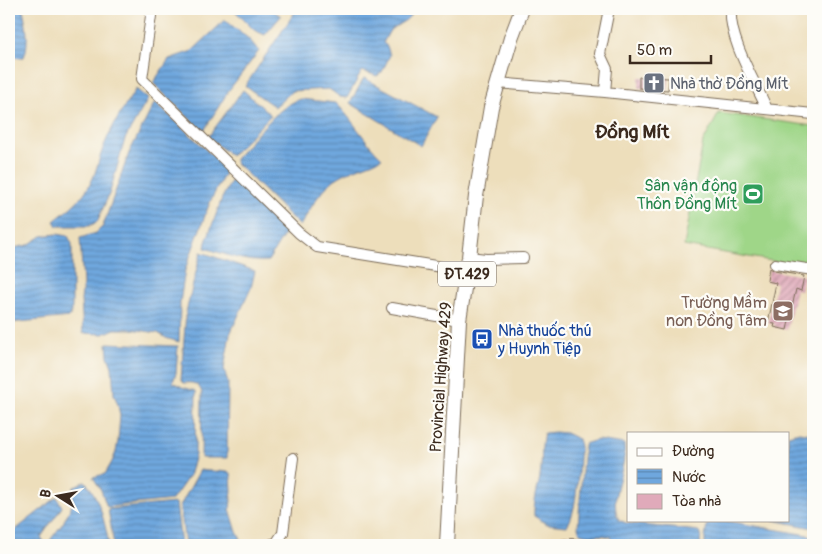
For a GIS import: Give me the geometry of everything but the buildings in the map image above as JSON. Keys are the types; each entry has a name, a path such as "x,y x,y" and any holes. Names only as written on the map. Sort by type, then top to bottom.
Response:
{"main road":[{"name":"Provincial Highway 429","path":"447,545 459,320 484,145 497,83 522,9"}],"street":[{"path":"152,9 142,79 299,233 317,247 467,271"},
{"path":"605,92 606,69 600,54 609,9"},
{"path":"731,9 734,36 767,109"},
{"path":"497,83 605,92 813,114"},
{"path":"469,257 486,259 524,258"},
{"path":"775,264 813,270"},
{"path":"392,308 459,320"},
{"path":"270,545 278,542 282,533 293,458"},
{"path":"561,545 572,544"}],"green space":[{"name":"Sân vận động Thôn Đồng Mít","path":"719,113 813,126 813,268 684,246 703,142"}],"water":[{"path":"9,9 23,9 27,39 24,57 9,58"},
{"path":"235,9 271,9 281,16 265,35 254,30"},
{"path":"297,9 417,9 406,20 390,30 383,43 387,46 390,55 382,72 377,76 362,71 347,98 340,97 329,89 292,91 275,107 245,86"},
{"path":"225,20 249,39 259,51 229,90 203,132 153,83 169,59 192,51"},
{"path":"364,78 437,117 421,146 350,103"},
{"path":"136,89 148,99 125,139 110,192 97,222 89,226 57,226 54,221 84,194 90,184 110,132"},
{"path":"243,90 271,115 231,156 208,137"},
{"path":"301,99 336,103 382,158 335,179 323,191 300,226 235,162 235,159 275,116 293,102"},
{"path":"155,102 227,169 210,202 185,270 180,303 179,342 158,333 131,329 115,329 103,334 83,333 81,300 83,284 80,238 96,233 103,226 129,153"},
{"path":"234,176 287,230 268,261 244,259 205,248 222,198"},
{"path":"57,234 68,236 72,244 72,307 70,317 9,323 9,249 28,245 42,236"},
{"path":"201,252 255,271 251,288 230,334 224,369 228,383 227,458 201,458 202,393 197,385 184,383 181,380 186,312"},
{"path":"107,343 178,346 176,373 173,382 196,391 195,455 189,476 172,500 107,507 101,490 93,477 105,474 116,452 118,441 120,416 114,394 112,367 108,356"},
{"path":"799,432 813,434 813,528 783,522 790,522 790,434"},
{"path":"544,433 566,433 578,439 580,446 575,499 571,519 567,526 547,524 534,516"},
{"path":"597,440 624,444 623,463 615,501 619,520 626,523 698,531 701,533 700,545 612,545 611,537 580,533 578,527 584,444"},
{"path":"200,470 231,473 230,509 237,532 244,545 185,545 180,506"},
{"path":"85,481 98,503 109,545 50,545 51,539 63,523 73,503 72,491 75,486"},
{"path":"57,497 62,507 41,537 46,545 9,545 9,535"},
{"path":"176,503 181,545 114,545 108,509"},
{"path":"708,522 732,522 813,536 813,545 705,545"}],"place":[{"name":"Nhà thờ Đồng Mít","path":"654,83"},
{"name":"Sân vận động Thôn Đồng Mít","path":"753,194"},
{"name":"Trường Mầm non Đồng Tâm","path":"783,311"},
{"name":"Nhà thuốc thú y Huynh Tiệp","path":"482,339"}],"district":[{"name":"Đồng Mít","path":"632,131"}]}
